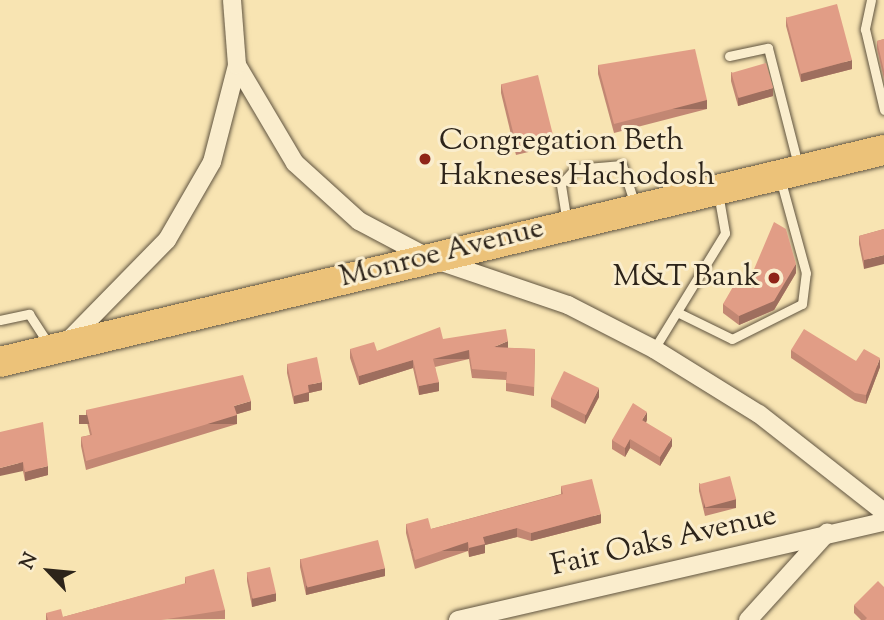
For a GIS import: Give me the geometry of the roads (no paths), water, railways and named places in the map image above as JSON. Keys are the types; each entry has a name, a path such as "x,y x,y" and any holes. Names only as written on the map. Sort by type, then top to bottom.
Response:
{"main road":[{"name":"Monroe Avenue","path":"0,362 427,257 884,150"}],"street":[{"path":"56,350 131,283 192,200 226,123 237,65 232,0"},
{"path":"237,65 282,146 326,194 427,257 568,305 654,349 770,421 884,512"},
{"name":"Fair Oaks Avenue","path":"458,620 884,522"},
{"path":"748,620 827,533"}],"lane":[{"path":"871,0 864,29 884,110"},
{"path":"677,312 732,339 802,304 806,273 768,47 729,56"},
{"path":"567,224 561,184 575,169 622,165 635,208"},
{"path":"654,349 724,233 717,189"},
{"path":"0,320 29,314 38,318 56,350"}],"place":[{"name":"Congregation Beth Hakneses Hachodosh","path":"425,159"},
{"name":"M&T Bank","path":"774,278"}]}
